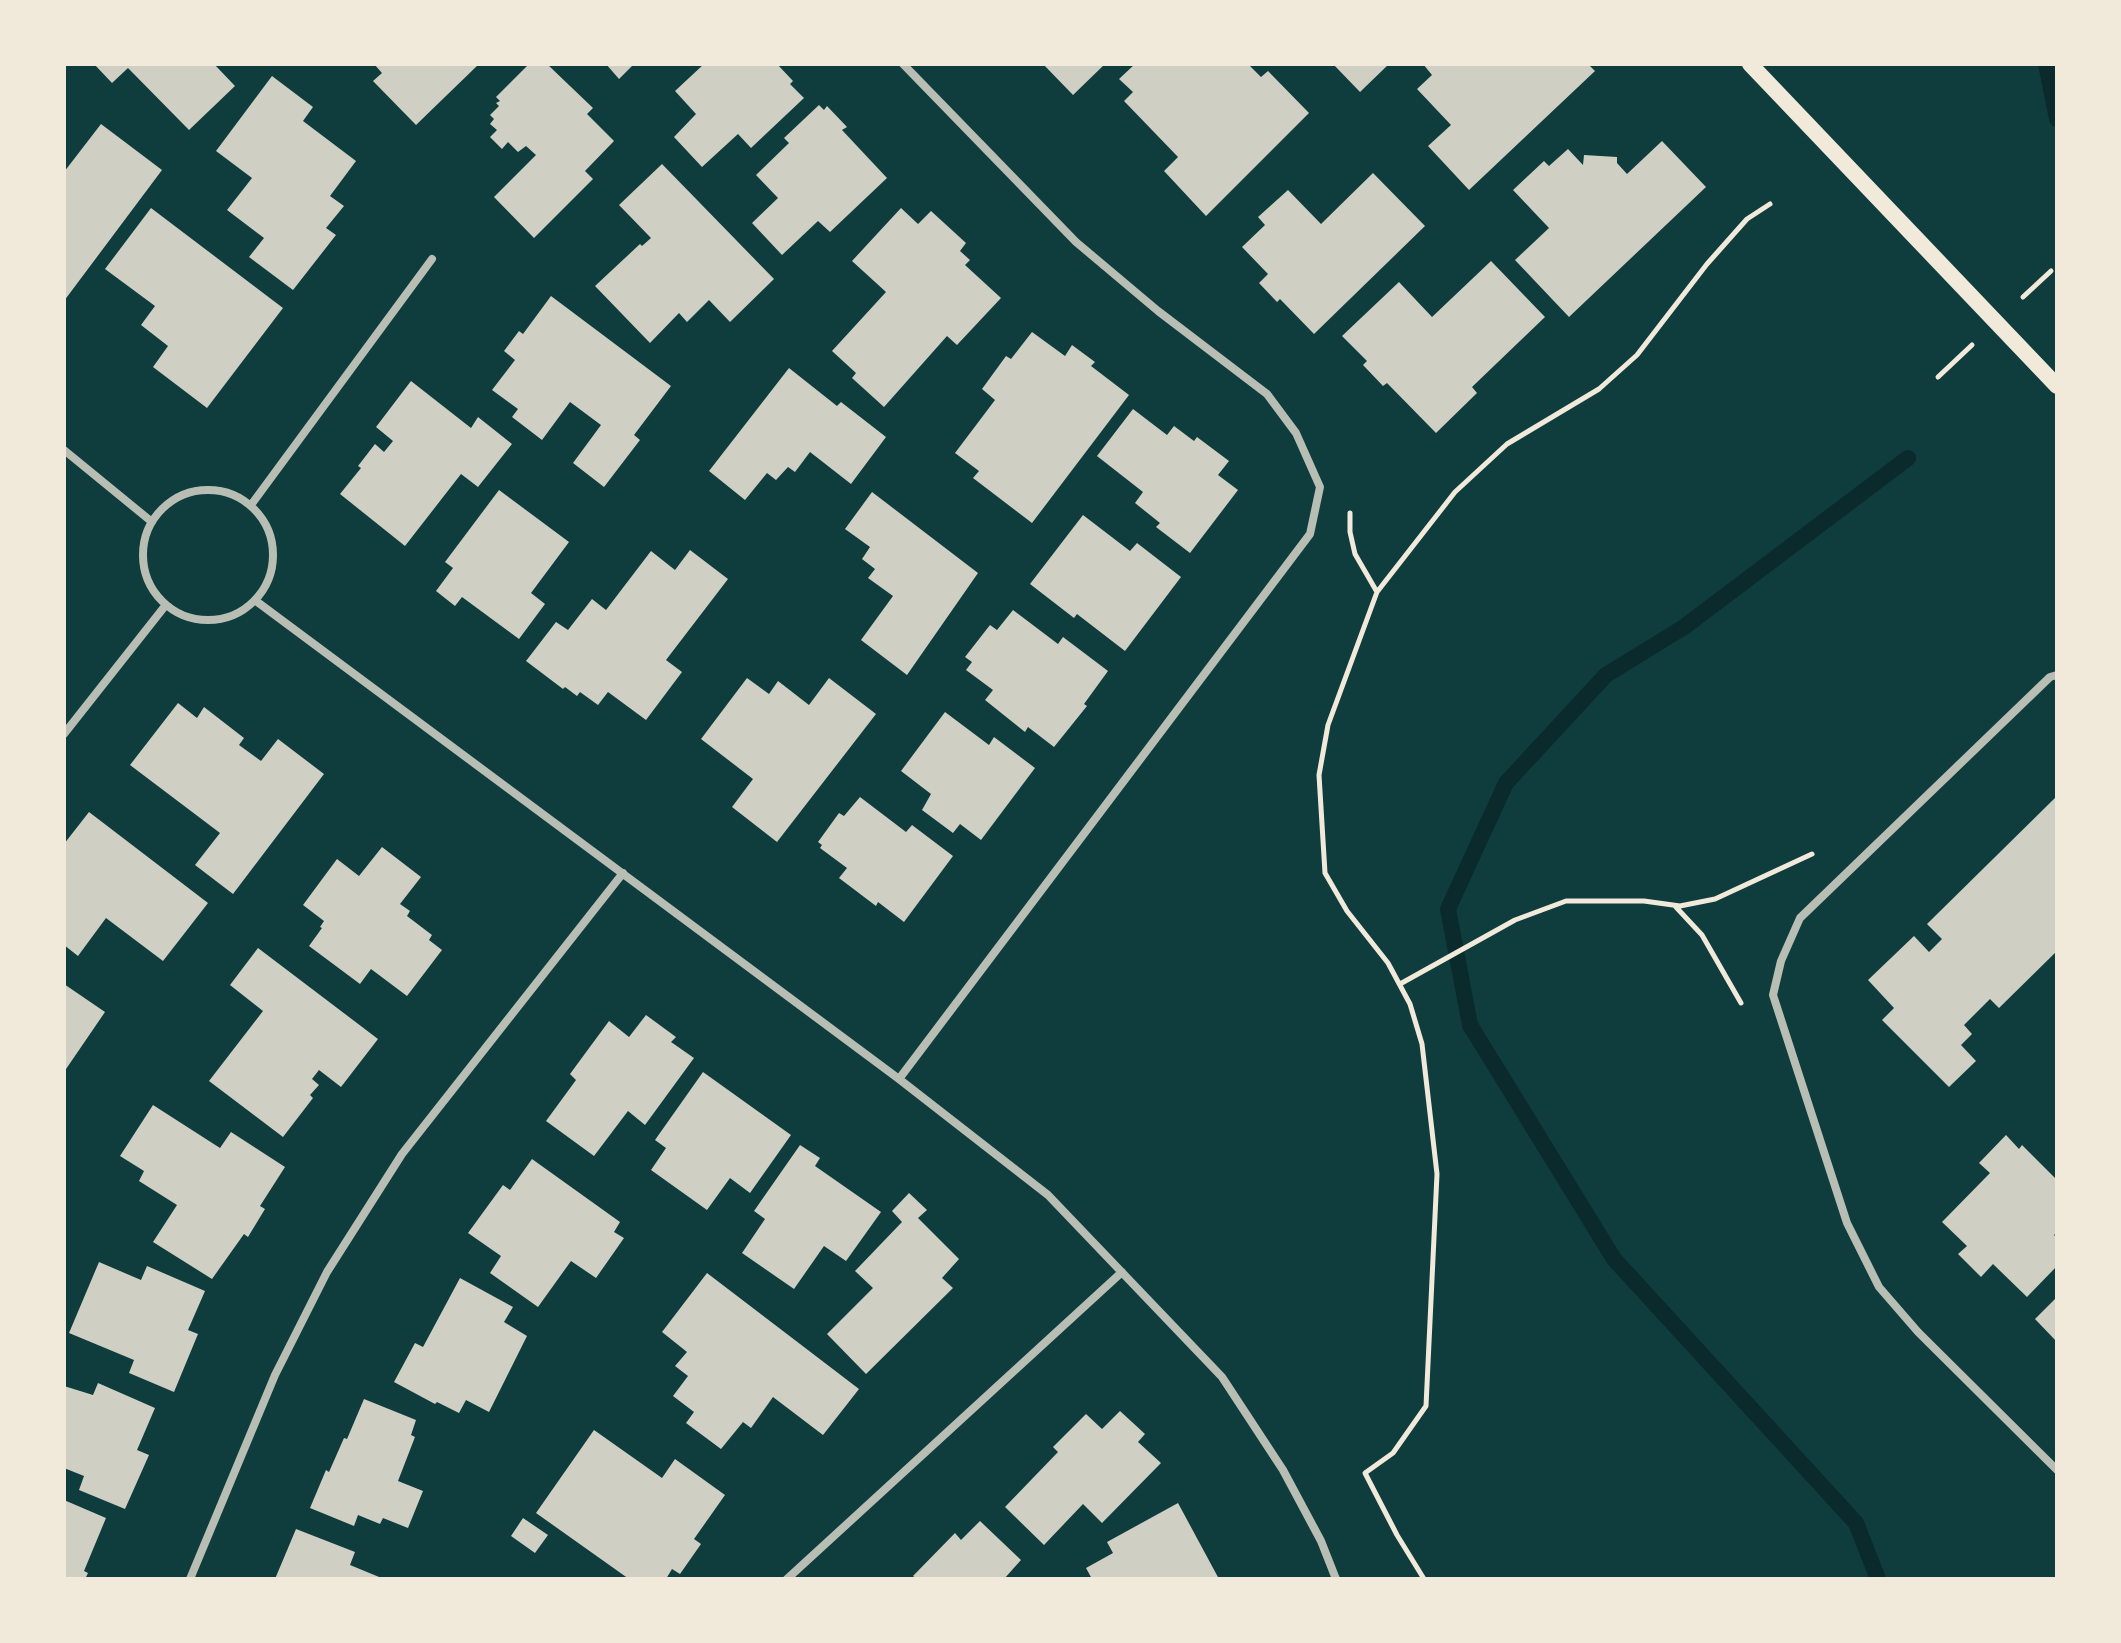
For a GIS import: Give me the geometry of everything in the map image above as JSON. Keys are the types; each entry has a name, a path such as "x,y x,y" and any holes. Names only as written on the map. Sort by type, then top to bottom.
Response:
{"main road":[{"path":"1750,64 2057,386"}],"street":[{"path":"899,1079 1310,534 1320,487 1296,433 1267,394 1158,311 1076,242 903,64"},
{"path":"251,505 432,259"},
{"path":"64,450 152,522"},
{"path":"209,490 231,494 251,505 264,521 273,541 274,562 268,583 256,601 234,616 208,622 182,616 165,606 149,583 143,562 144,541 152,522 167,504 186,493 209,490"},
{"path":"256,601 899,1079 1048,1195 1222,1377 1283,1470 1321,1541 1336,1579"},
{"path":"64,734 165,606"},
{"path":"2057,675 2050,677 1800,918 1781,961 1773,995 1844,1215 1879,1287 1918,1332 2057,1470"},
{"path":"190,1579 275,1375 327,1272 402,1154 623,873"},
{"path":"787,1579 1122,1272"}],"path":[{"path":"1424,1579 1365,1473 1393,1453 1426,1406 1437,1174 1422,1044 1410,1004 1388,963 1347,911 1325,873 1319,775 1328,725 1377,592 1455,492 1507,444 1609,381 1637,355 1707,264 1747,219 1770,204"},
{"path":"1351,502 1350,532 1355,554 1377,592"},
{"path":"1400,984 1515,920 1566,901 1644,901 1680,906 1715,899 1812,854"},
{"path":"1673,905 1702,935 1741,1004"}],"building":[{"path":"94,64 214,64 235,86 189,130 128,68 112,83"},
{"path":"374,64 479,64 416,125 373,81 382,73"},
{"path":"529,64 547,64 593,108 587,114 614,141 585,171 593,179 534,238 494,197 536,155 526,146 518,152 508,142 502,149 490,137 497,130 490,124 494,119 490,115 499,106 496,103 500,101 496,97"},
{"path":"606,64 634,64 619,79"},
{"path":"704,64 777,64 804,98 751,148 738,134 702,167 674,137 696,114 675,91"},
{"path":"1043,64 1105,64 1073,95"},
{"path":"1135,64 1248,64 1261,77 1268,71 1309,113 1206,216 1164,171 1178,157 1124,101 1133,92 1119,79"},
{"path":"1333,64 1389,64 1360,92"},
{"path":"1423,64 1588,64 1595,71 1469,190 1428,146 1451,125 1417,89 1432,75"},
{"path":"272,76 313,107 303,121 356,161 330,196 344,206 326,228 336,235 293,290 249,257 264,238 227,210 252,178 216,151"},
{"path":"819,105 824,110 827,106 847,127 842,130 887,178 830,232 818,221 782,255 752,223 778,198 756,175 789,143 784,138"},
{"path":"101,124 162,170 64,301 64,172"},
{"path":"1662,141 1706,187 1569,317 1515,260 1549,228 1513,190 1544,161 1549,166 1568,149 1583,165 1584,155 1617,157 1617,163 1627,174"},
{"path":"662,164 774,279 730,322 709,300 687,322 679,313 650,343 595,286 640,244 642,246 651,238 619,205"},
{"path":"1373,173 1425,226 1314,334 1280,299 1277,302 1259,283 1268,274 1242,247 1265,225 1258,217 1288,190 1321,224"},
{"path":"151,208 283,308 207,408 153,367 168,346 141,325 155,306 105,269"},
{"path":"901,208 918,224 931,211 966,243 960,251 970,260 965,265 1001,298 957,345 947,336 884,407 852,378 856,373 832,351 886,292 852,261"},
{"path":"1491,261 1545,317 1472,387 1477,393 1436,433 1387,383 1383,386 1363,365 1367,361 1342,336 1399,282 1432,317"},
{"path":"551,296 671,386 634,435 640,440 604,487 573,463 601,425 570,402 542,440 512,417 518,409 492,390 515,360 504,351 519,331 523,334"},
{"path":"1032,332 1065,356 1072,345 1095,362 1091,366 1129,395 1032,523 973,478 979,471 955,453 995,400 982,389 1006,356 1011,359"},
{"path":"789,368 837,406 841,402 886,437 851,484 810,452 795,472 788,467 776,480 767,473 745,500 709,471"},
{"path":"411,381 471,428 478,417 512,444 478,487 461,474 405,546 340,494 375,444 384,452 393,441 376,427"},
{"path":"1133,409 1167,435 1174,426 1194,441 1197,437 1229,461 1218,475 1238,490 1190,553 1156,527 1160,523 1135,503 1143,492 1097,456"},
{"path":"499,490 569,542 531,593 545,604 519,639 462,597 455,606 436,591 453,568 445,562"},
{"path":"872,492 978,573 907,675 861,640 893,596 868,578 875,569 862,559 870,547 845,529"},
{"path":"1083,515 1130,551 1137,543 1181,577 1125,651 1077,614 1074,618 1030,584"},
{"path":"690,550 728,579 666,660 682,672 646,720 608,692 598,705 580,692 577,696 526,661 556,622 568,630 592,599 606,610 651,551 675,570"},
{"path":"1013,610 1058,644 1063,637 1108,671 1084,704 1087,706 1054,747 1028,727 1025,732 985,700 993,690 966,670 972,662 965,657 990,625 997,630"},
{"path":"747,678 769,694 778,681 809,705 829,678 876,714 777,842 732,807 753,779 701,739"},
{"path":"178,703 197,718 204,707 244,738 239,745 261,761 278,739 324,774 233,894 195,865 220,833 130,765"},
{"path":"945,712 989,745 994,737 1035,768 981,840 960,824 953,833 922,810 931,794 901,771"},
{"path":"2057,796 2057,951 1999,1008 1990,999 1964,1025 1972,1034 1961,1045 1976,1061 1949,1087 1882,1020 1894,1008 1868,980 1914,936 1929,952 1942,939 1927,924"},
{"path":"860,797 906,832 912,825 953,856 904,922 878,902 876,906 839,878 847,868 820,848 822,845 818,842 839,813 844,816"},
{"path":"89,812 208,903 163,961 106,918 78,956 64,945 64,844"},
{"path":"382,847 421,877 400,904 410,911 407,916 432,935 429,940 442,950 407,996 371,969 360,984 309,946 324,921 303,905 337,859 359,876"},
{"path":"258,948 378,1039 341,1087 319,1070 312,1079 319,1085 310,1095 313,1098 283,1137 209,1081 263,1011 230,985"},
{"path":"64,984 105,1012 64,1072"},
{"path":"646,1015 676,1037 671,1042 694,1058 645,1125 628,1111 594,1156 546,1121 576,1080 570,1074 609,1021 629,1037"},
{"path":"703,1072 791,1135 750,1193 730,1178 707,1210 651,1170 666,1148 655,1140"},
{"path":"153,1105 220,1148 231,1132 285,1167 260,1206 265,1209 248,1237 244,1234 212,1279 153,1242 177,1205 139,1181 144,1171 120,1156"},
{"path":"2006,1135 2019,1149 2022,1145 2057,1180 2057,1232 2054,1235 2057,1238 2057,1266 2027,1297 1993,1264 1981,1277 1958,1254 1967,1246 1942,1222 1990,1173 1979,1163"},
{"path":"800,1145 820,1158 815,1166 881,1212 846,1261 824,1246 794,1289 742,1253 765,1219 754,1211"},
{"path":"532,1159 620,1222 614,1232 624,1238 596,1278 571,1261 538,1307 490,1273 501,1256 468,1233 503,1185 510,1190"},
{"path":"909,1193 927,1210 918,1218 959,1259 942,1278 953,1288 866,1374 827,1334 873,1288 855,1271 902,1222 892,1211"},
{"path":"99,1262 141,1280 147,1266 205,1291 188,1330 198,1334 174,1392 129,1373 134,1360 69,1333"},
{"path":"707,1273 859,1389 823,1435 773,1397 751,1428 743,1422 721,1449 686,1423 694,1412 673,1396 688,1376 675,1366 687,1352 662,1332"},
{"path":"460,1278 513,1307 504,1322 527,1336 489,1412 466,1400 459,1413 394,1382 415,1343 423,1347"},
{"path":"2057,1297 2057,1342 2035,1319"},
{"path":"98,1383 155,1408 137,1450 149,1455 125,1509 79,1490 84,1476 64,1468 64,1386 93,1395"},
{"path":"364,1399 416,1420 411,1435 415,1437 398,1481 423,1491 408,1528 383,1518 380,1524 358,1515 354,1526 310,1508 326,1470 329,1472 344,1438 347,1439"},
{"path":"1120,1411 1145,1434 1138,1442 1161,1463 1102,1523 1083,1504 1044,1545 1005,1507 1058,1452 1053,1447 1086,1414 1102,1429"},
{"path":"594,1430 662,1478 675,1459 725,1495 694,1539 701,1544 680,1574 672,1569 666,1579 629,1579 536,1513"},
{"path":"64,1500 106,1518 84,1571 88,1573 85,1579 64,1579"},
{"path":"1178,1503 1219,1579 1092,1579 1086,1568 1113,1553 1107,1542"},
{"path":"523,1518 548,1535 535,1553 511,1536"},
{"path":"980,1521 1021,1560 1004,1579 917,1579 913,1576 955,1533 961,1540"},
{"path":"296,1529 355,1552 350,1565 384,1579 275,1579"}],"waterway":[{"path":"2046,64 2057,119"},
{"path":"1878,1579 1856,1523 1614,1259 1470,1025 1448,909 1506,783 1606,675 1684,627 1908,458"}]}
